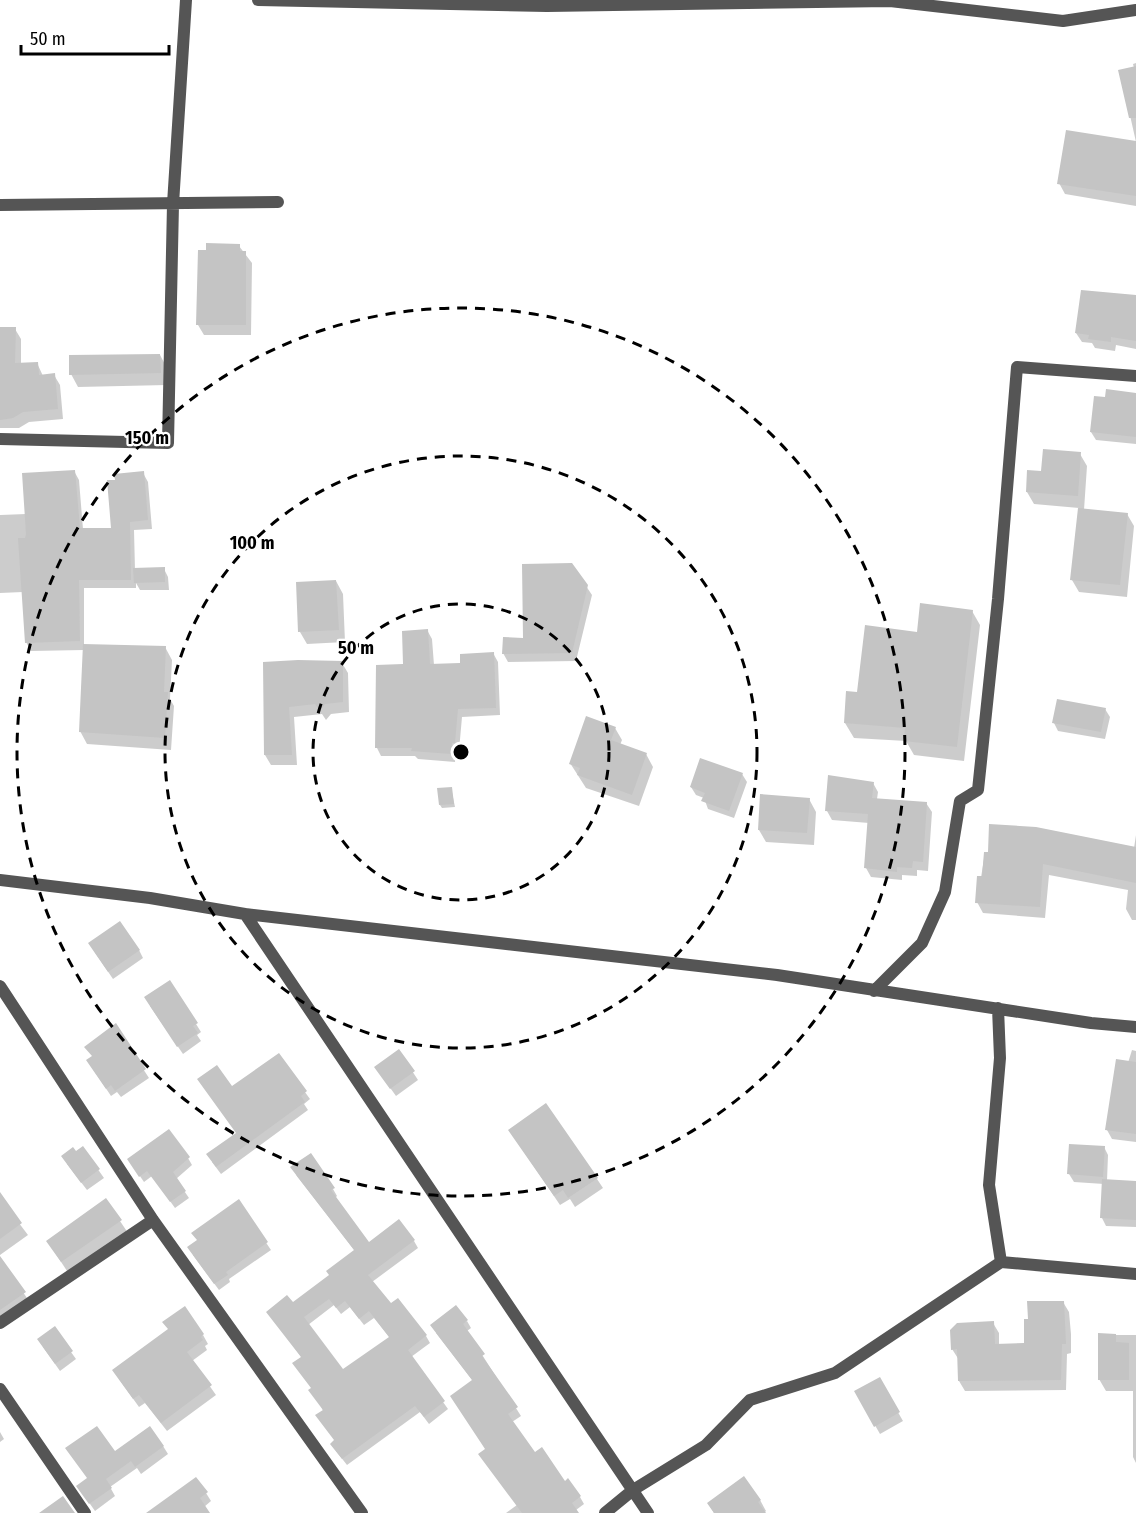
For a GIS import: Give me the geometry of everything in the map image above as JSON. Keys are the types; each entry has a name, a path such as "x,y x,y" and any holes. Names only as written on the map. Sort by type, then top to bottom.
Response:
{"street":[{"path":"0,439 168,443 173,204 186,0"},
{"path":"258,0 547,6 890,1 1063,21 1136,10"},
{"path":"0,205 278,202"},
{"path":"874,991 922,943 945,892 960,801 978,790 998,599 1017,367 1136,376"},
{"path":"0,880 150,898 245,914 777,975 1091,1023 1136,1027"},
{"path":"245,914 648,1513"},
{"path":"0,986 153,1220 362,1513"},
{"path":"998,1008 1000,1058 989,1185 1001,1262"},
{"path":"0,1323 153,1220"},
{"path":"605,1513 633,1490 706,1445 750,1400 835,1373 1001,1262 1136,1274"},
{"path":"0,1389 85,1513"}],"building":[{"path":"1136,66 1136,118 1129,118 1118,70"},
{"path":"1066,130 1136,141 1136,196 1057,184"},
{"path":"206,243 240,244 240,251 246,251 246,325 196,325 198,250 206,250"},
{"path":"1081,290 1136,295 1136,341 1111,337 1111,342 1088,339 1089,335 1075,333"},
{"path":"0,327 16,327 15,363 38,362 39,375 55,373 58,409 23,412 13,418 0,420"},
{"path":"160,354 161,373 69,375 69,355"},
{"path":"1106,389 1136,393 1136,437 1090,432 1094,396 1105,397"},
{"path":"1043,449 1081,452 1078,496 1026,492 1027,470 1041,471"},
{"path":"75,470 80,528 111,528 107,480 115,480 114,474 144,471 148,520 130,522 131,580 79,580 80,641 25,643 18,538 25,538 26,534 22,473"},
{"path":"1078,508 1128,513 1120,585 1070,580"},
{"path":"572,563 588,585 572,653 502,654 503,637 523,638 522,564"},
{"path":"165,567 165,582 134,583 133,568"},
{"path":"336,580 339,630 298,632 296,582"},
{"path":"920,603 973,610 957,747 904,741 905,728 844,723 846,691 857,692 865,625 917,632"},
{"path":"428,629 430,664 460,663 460,654 494,652 496,708 458,709 455,743 452,743 451,754 411,751 412,748 375,748 376,665 403,664 402,631"},
{"path":"83,644 166,646 164,692 168,692 165,738 79,732"},
{"path":"343,661 343,702 325,704 320,711 315,704 289,707 292,755 264,755 263,662"},
{"path":"1057,699 1106,708 1101,732 1052,723"},
{"path":"586,716 616,727 611,740 647,753 632,795 577,775 580,768 569,764"},
{"path":"700,758 743,773 729,811 701,801 705,793 690,787"},
{"path":"828,775 874,782 872,798 927,802 923,862 913,861 912,868 897,867 897,872 864,868 868,814 825,811"},
{"path":"452,787 454,804 439,805 437,788"},
{"path":"760,794 810,798 807,833 758,830"},
{"path":"989,824 1036,827 1136,847 1136,883 1043,864 1040,907 975,903 977,876 982,876 984,852 988,852"},
{"path":"120,921 140,950 108,972 88,943"},
{"path":"170,980 198,1023 193,1026 198,1033 177,1047 144,997"},
{"path":"116,1023 146,1069 115,1091 111,1085 106,1089 86,1060 92,1056 84,1047"},
{"path":"399,1049 415,1071 390,1089 374,1067"},
{"path":"279,1053 307,1091 301,1096 305,1102 216,1167 206,1154 236,1133 197,1079 217,1065 232,1086"},
{"path":"1116,1059 1136,1062 1136,1134 1105,1130"},
{"path":"546,1103 598,1178 568,1198 563,1190 554,1196 508,1130"},
{"path":"169,1129 190,1157 173,1172 186,1191 170,1202 147,1171 139,1177 127,1159"},
{"path":"1069,1144 1105,1146 1103,1177 1067,1174"},
{"path":"83,1146 100,1169 81,1183 61,1156 73,1147 76,1151"},
{"path":"311,1153 335,1188 331,1190 369,1242 399,1219 415,1240 368,1275 391,1303 398,1298 427,1335 408,1350 445,1401 424,1417 415,1406 342,1459 330,1444 334,1440 315,1415 323,1410 308,1390 311,1388 292,1363 301,1357 266,1312 287,1295 293,1302 329,1275 326,1271 354,1250 290,1167","holes":["329,1299 336,1308 345,1301 359,1319 369,1311 389,1337 343,1369 304,1317"]},
{"path":"1102,1179 1136,1181 1136,1220 1100,1218"},
{"path":"0,1192 22,1223 0,1239"},
{"path":"106,1198 122,1220 61,1262 46,1241"},
{"path":"239,1199 268,1242 226,1272 228,1275 214,1284 187,1247 197,1240 191,1233"},
{"path":"0,1256 26,1292 0,1310"},
{"path":"1027,1301 1064,1301 1066,1344 1062,1344 1061,1380 958,1381 957,1349 951,1350 950,1330 957,1323 994,1321 995,1344 1024,1343 1024,1319 1028,1319"},
{"path":"456,1305 468,1320 463,1324 485,1354 482,1356 518,1407 508,1414 535,1452 542,1447 565,1481 568,1478 581,1496 572,1503 579,1513 522,1513 478,1454 485,1449 450,1396 472,1380 430,1325"},
{"path":"185,1306 204,1334 201,1337 203,1340 187,1352 212,1385 161,1423 139,1395 133,1399 112,1370 168,1329 162,1322"},
{"path":"55,1326 73,1351 55,1364 37,1339"},
{"path":"1098,1333 1116,1334 1116,1342 1129,1343 1129,1380 1098,1380"},
{"path":"880,1377 900,1412 874,1427 854,1391"},
{"path":"97,1426 115,1451 150,1426 164,1446 135,1467 131,1461 106,1479 112,1488 89,1504 76,1486 87,1478 65,1448"},
{"path":"744,1476 761,1500 758,1502 766,1513 714,1513 707,1503"},
{"path":"196,1477 208,1492 200,1498 210,1513 146,1513"},
{"path":"63,1496 75,1513 39,1513"}]}
